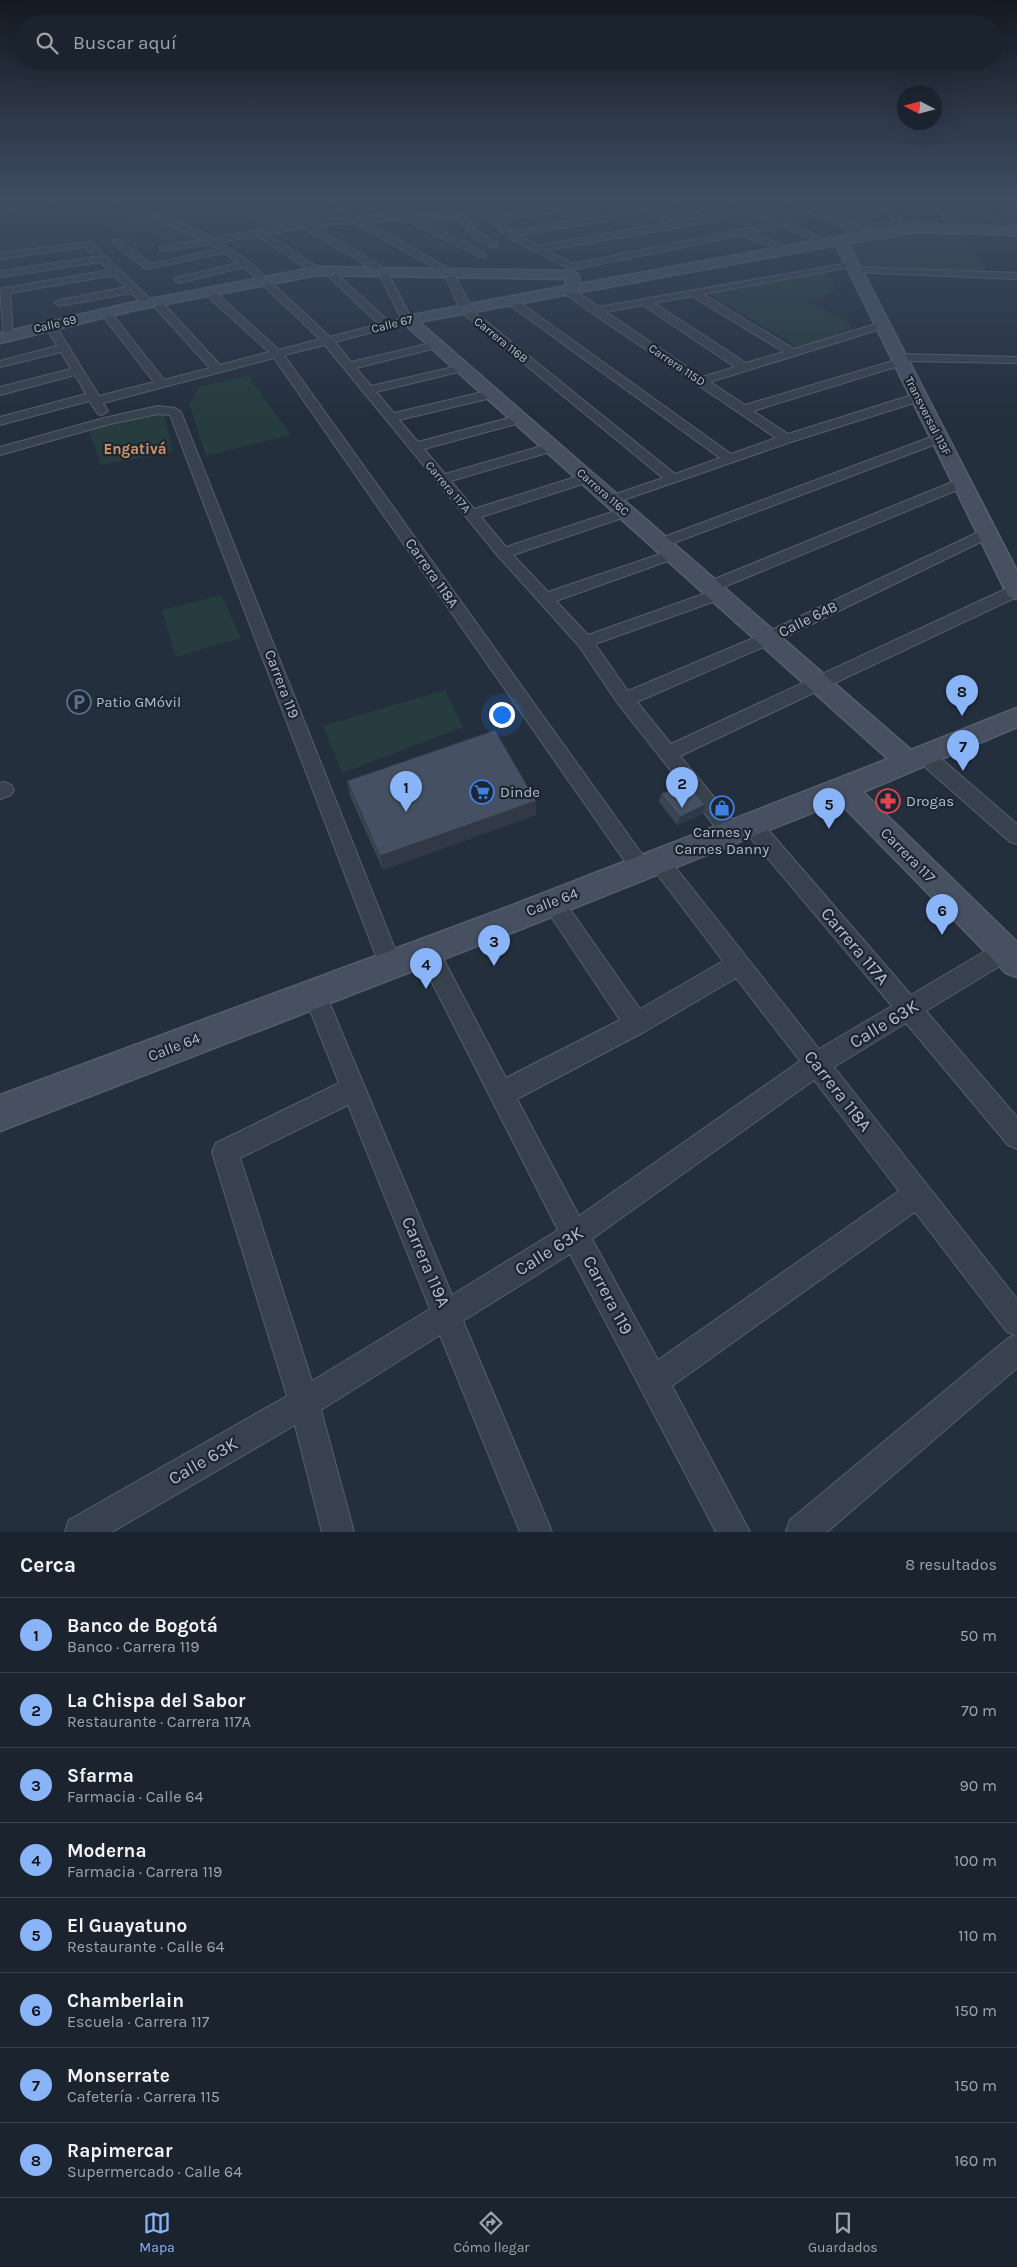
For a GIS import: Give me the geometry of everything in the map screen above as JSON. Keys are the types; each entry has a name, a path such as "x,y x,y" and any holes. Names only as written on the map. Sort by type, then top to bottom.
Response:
{"street":[{"path":"4,337 2,291 113,272"},
{"path":"117,272 152,303 216,369"},
{"path":"179,280 210,272"},
{"name":"Carrera 117A","path":"255,272 265,281 266,285 327,340 502,553 585,642 625,700 667,754 741,828 908,1009 1017,1136"},
{"name":"Calle 69","path":"4,337 106,312 309,272"},
{"path":"325,272 386,325"},
{"name":"Carrera 116C","path":"383,272 407,320 820,683 916,759"},
{"name":"Carrera 116B","path":"449,272 465,309 673,479"},
{"path":"570,291 572,272"},
{"name":"Calle 67","path":"0,421 36,426 94,398 161,384 386,325 667,272"},
{"path":"596,311 819,272"},
{"name":"Transversal 113F","path":"856,272 1017,591"},
{"path":"953,272 1017,276"},
{"path":"52,283 65,321"},
{"path":"60,303 134,289"},
{"name":"Carrera 118A","path":"208,291 277,354 649,864 740,964 1017,1322"},
{"name":"Carrera 115D","path":"570,291 596,311 786,439"},
{"path":"694,293 794,353"},
{"path":"511,301 730,459"},
{"path":"644,302 745,368"},
{"path":"106,312 161,384"},
{"path":"0,452 36,426 108,421 50,325"},
{"path":"700,381 882,325"},
{"path":"348,366 436,346"},
{"path":"0,364 64,348"},
{"path":"742,410 900,359 1017,360"},
{"path":"368,390 462,368"},
{"path":"0,391 78,371"},
{"path":"391,418 491,394"},
{"path":"502,553 619,506 673,479 786,439 919,397"},
{"name":"Carrera 119","path":"108,421 158,410 176,412 390,964"},
{"path":"415,447 520,419"},
{"path":"545,599 939,438"},
{"path":"442,479 552,447"},
{"path":"471,514 587,478"},
{"path":"585,642 714,590 962,483"},
{"name":"Calle 64B","path":"625,700 769,638 988,533"},
{"path":"667,754 1017,591"},
{"name":"Calle 64","path":"0,1113 553,902 1016,718"},
{"path":"916,759 1017,836"},
{"name":"Carrera 117","path":"842,788 1011,957"},
{"path":"553,902 636,1024"},
{"name":"Carrera 119","path":"427,950 503,1093 575,1235 734,1532"},
{"name":"Calle 63K","path":"81,1532 304,1402 575,1235 817,1064 908,1009 1011,957"},
{"path":"503,1093 636,1024 740,964"},
{"name":"Carrera 119A","path":"314,993 448,1314 536,1532"},
{"path":"338,1532 304,1402 225,1152 353,1089"},
{"path":"654,1380 918,1194"},
{"path":"802,1532 1017,1348"}],"green space":[{"path":"814,272 830,275 836,291 808,302 847,321 855,333 798,347 707,293"},
{"path":"248,376 291,435 206,456 189,404 199,387"},
{"path":"164,414 173,452 101,465 88,429"},
{"path":"221,595 241,638 176,657 162,610"},
{"path":"445,690 463,727 342,773 323,726"}],"building":[{"path":"495,730 536,801 380,856 347,781"},
{"path":"687,782 705,805 680,817 661,794"}],"place":[{"name":"Patio GMóvil","path":"79,702"},
{"name":"Rapimercar","path":"962,716"},
{"name":"Monserrate","path":"963,771"},
{"name":"Dinde","path":"482,792"},
{"name":"Drogas","path":"888,801"},
{"name":"La Chispa del Sabor","path":"682,808"},
{"name":"Carnes y Carnes Danny","path":"722,808"},
{"name":"Banco de Bogotá","path":"406,812"},
{"name":"El Guayatuno","path":"829,829"},
{"name":"Chamberlain","path":"942,935"},
{"name":"Sfarma","path":"494,966"},
{"name":"Moderna","path":"426,989"}],"district":[{"name":"Engativá","path":"135,449"}]}
